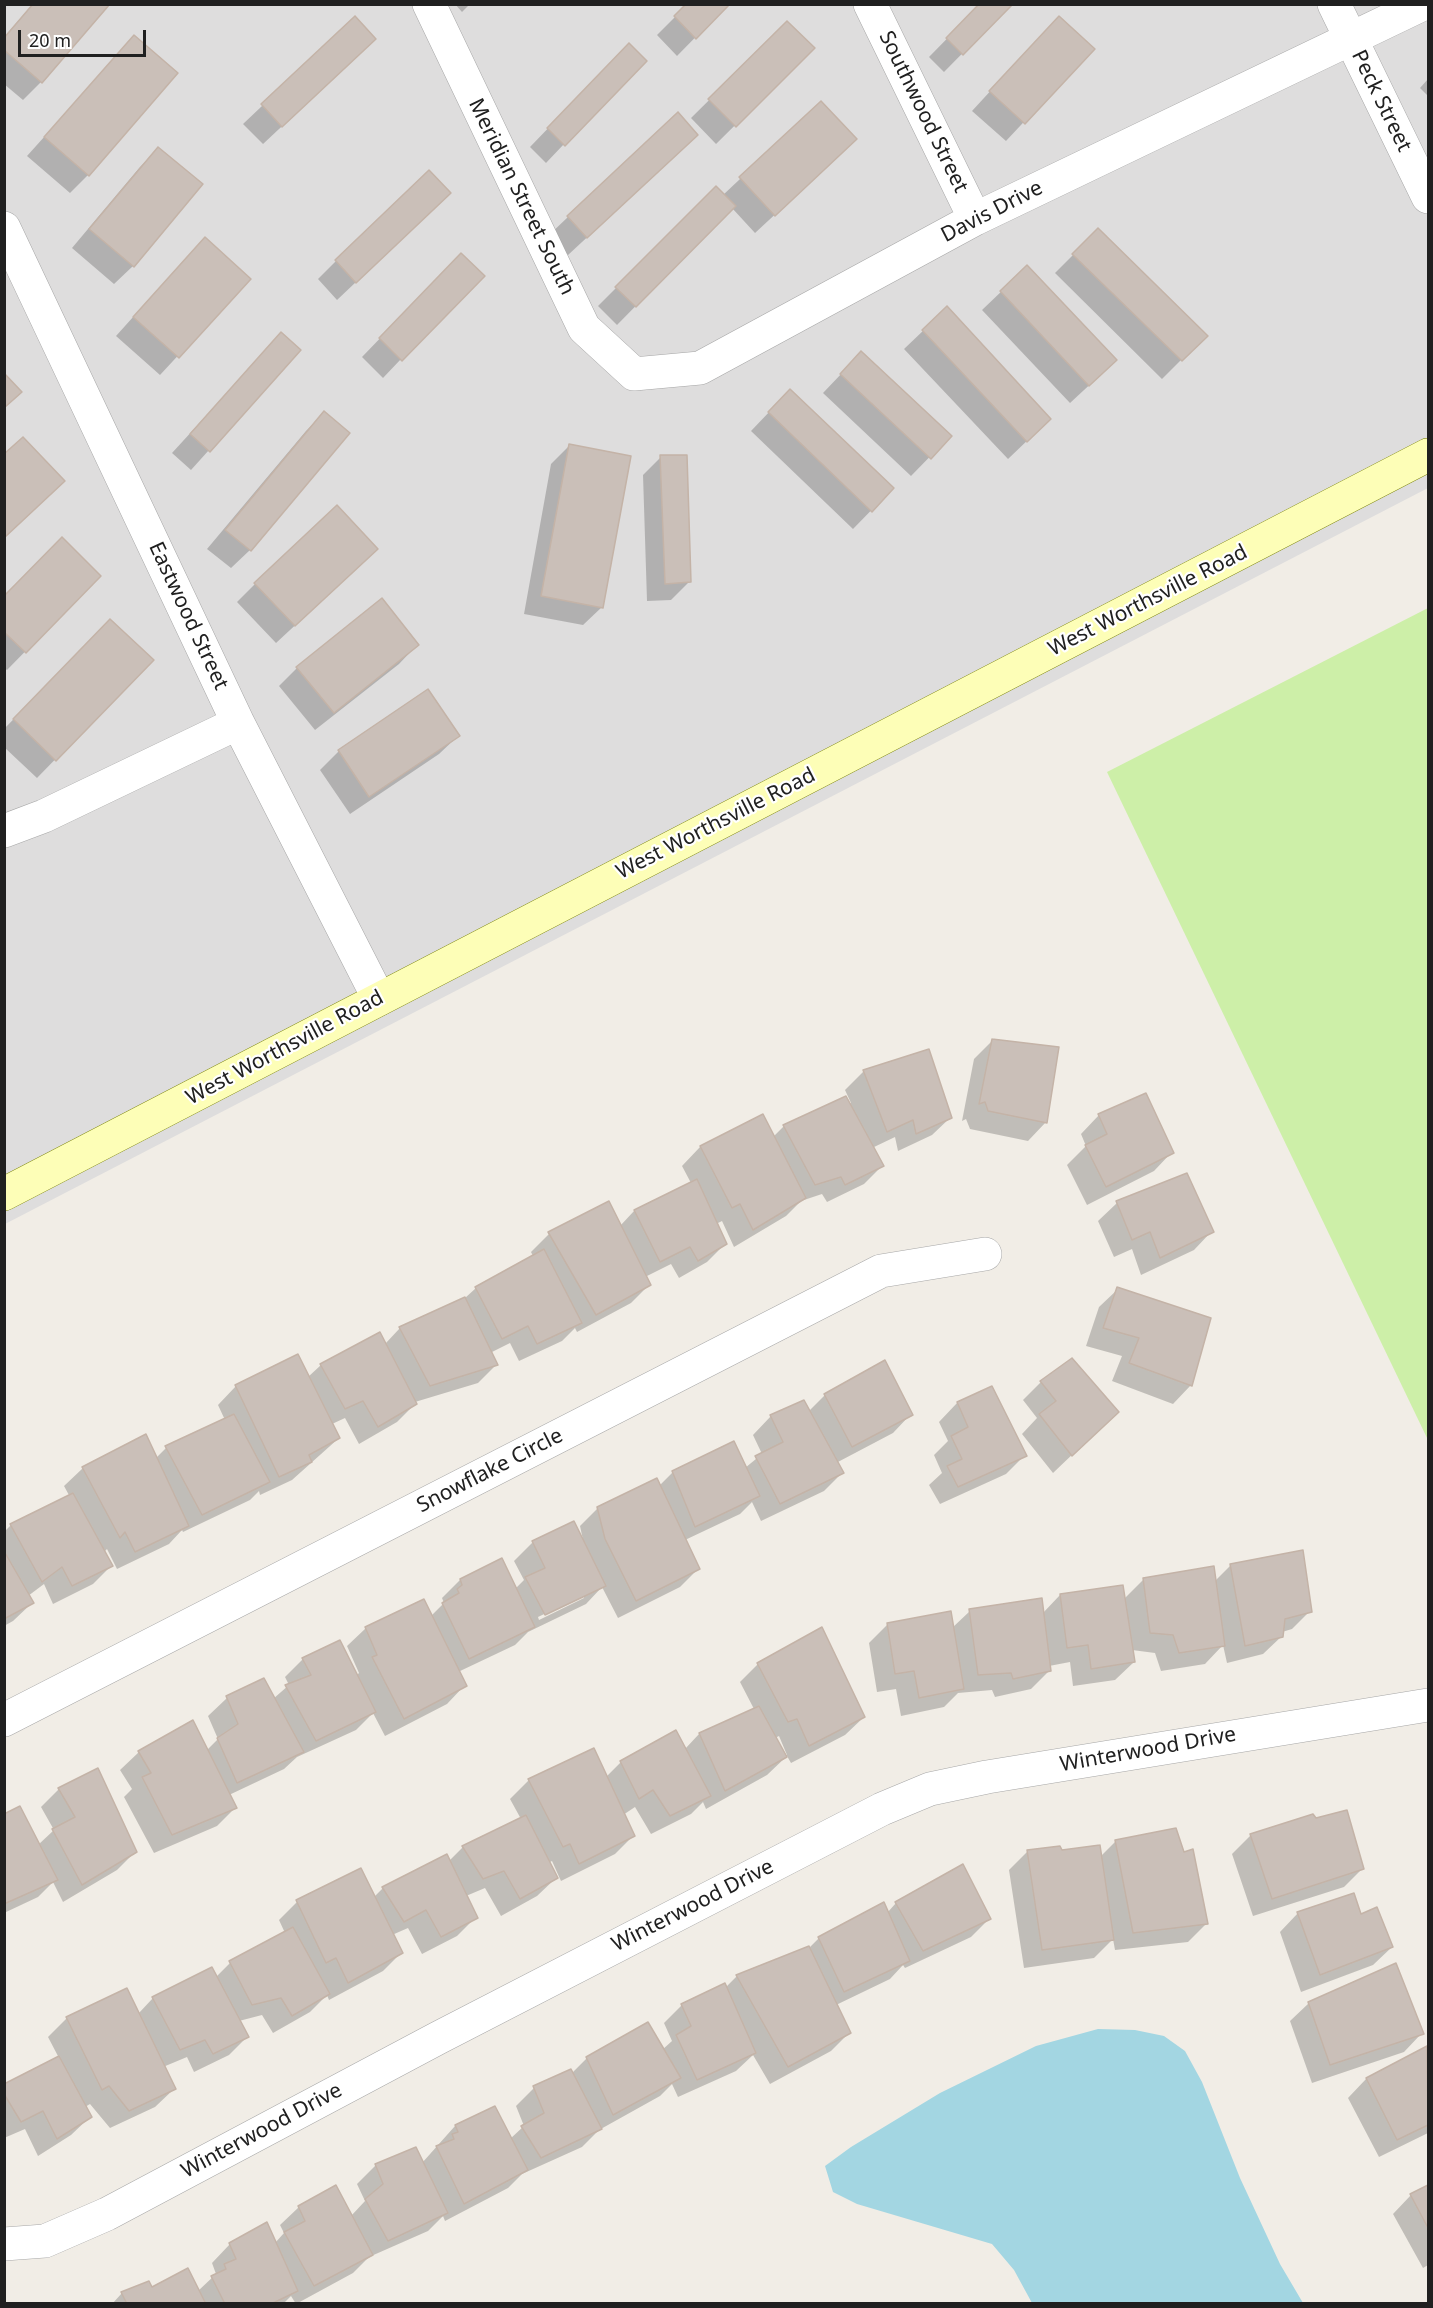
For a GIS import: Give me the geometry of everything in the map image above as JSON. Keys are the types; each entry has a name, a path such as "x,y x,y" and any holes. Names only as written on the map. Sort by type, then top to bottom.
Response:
{"main road":[{"name":"West Worthsville Road","path":"4,1194 1428,455"}],"street":[{"name":"Meridian Street South","path":"429,4 584,328 634,374"},
{"name":"Southwood Street","path":"870,4 975,219"},
{"name":"Peck Street","path":"1334,4 1428,197"},
{"name":"Davis Drive","path":"634,374 700,368 975,219 1423,4"},
{"name":"Eastwood Street","path":"4,228 238,723 379,999"},
{"path":"4,831 44,816 238,723"},
{"name":"Snowflake Circle","path":"4,1720 881,1270 985,1254"},
{"name":"Winterwood Drive","path":"4,2244 45,2241 107,2214 438,2038 882,1809 930,1790 987,1777 1428,1705"}],"shaded area":[{"path":"5,5 1428,5 1428,488 5,1224"}],"green space":[{"path":"1428,608 1428,1440 1107,772"}],"water":[{"path":"1098,2029 1135,2030 1164,2036 1185,2051 1202,2082 1240,2178 1280,2264 1303,2303 1032,2303 1014,2270 992,2244 857,2204 833,2192 825,2166 851,2147 940,2093 1036,2046"}],"building":[{"path":"33,4 110,4 42,83 4,50 4,38"},
{"path":"686,4 730,4 696,39 674,16"},
{"path":"979,4 1013,4 963,55 946,38"},
{"path":"355,16 376,39 282,127 261,104"},
{"path":"1059,16 1095,49 1025,124 989,91"},
{"path":"787,21 815,48 736,127 708,99"},
{"path":"134,35 178,73 89,176 44,137"},
{"path":"629,43 647,61 565,146 547,128"},
{"path":"821,101 857,139 775,216 739,177"},
{"path":"678,112 698,135 587,238 567,216"},
{"path":"158,147 203,184 134,267 89,229"},
{"path":"429,170 451,193 356,283 335,260"},
{"path":"716,186 736,206 636,307 615,287"},
{"path":"1098,228 1208,336 1182,361 1072,254"},
{"path":"205,237 251,279 179,358 133,317"},
{"path":"461,253 485,276 402,361 379,338"},
{"path":"1027,265 1117,360 1089,386 1000,291"},
{"path":"947,306 1051,419 1027,442 922,330"},
{"path":"281,332 301,350 210,452 190,434"},
{"path":"861,351 952,436 931,459 840,374"},
{"path":"4,373 22,392 4,408"},
{"path":"790,389 894,488 872,512 768,412"},
{"path":"324,411 350,433 251,551 225,530"},
{"path":"23,437 65,481 4,538 4,454"},
{"path":"569,444 631,456 603,608 541,596"},
{"path":"660,455 687,455 691,582 665,584"},
{"path":"337,505 378,549 295,626 254,583"},
{"path":"62,537 101,576 26,653 4,632 4,596"},
{"path":"382,598 419,645 334,713 296,667"},
{"path":"110,619 154,660 56,761 13,719"},
{"path":"428,689 460,736 369,797 338,750"},
{"path":"992,1039 1059,1047 1047,1123 988,1111 985,1102 979,1104"},
{"path":"929,1049 952,1118 916,1134 913,1120 887,1132 863,1070"},
{"path":"1146,1093 1174,1153 1106,1187 1085,1145 1107,1134 1098,1114"},
{"path":"846,1096 884,1166 845,1185 841,1177 815,1185 783,1125"},
{"path":"763,1114 806,1198 753,1230 740,1204 732,1208 700,1146"},
{"path":"1187,1173 1214,1232 1160,1258 1150,1232 1132,1240 1116,1201"},
{"path":"697,1179 727,1244 698,1261 690,1247 660,1262 634,1210"},
{"path":"609,1201 651,1285 596,1315 548,1232"},
{"path":"544,1249 582,1323 537,1344 528,1326 502,1339 475,1287"},
{"path":"1117,1287 1211,1318 1192,1386 1129,1363 1139,1338 1103,1328"},
{"path":"465,1297 498,1365 430,1386 399,1327"},
{"path":"380,1332 417,1404 378,1427 363,1401 345,1409 320,1364"},
{"path":"298,1354 340,1438 309,1455 312,1462 279,1477 235,1385"},
{"path":"1072,1358 1119,1412 1072,1456 1039,1414 1056,1401 1040,1381"},
{"path":"885,1360 913,1415 852,1447 824,1394"},
{"path":"992,1386 1027,1456 958,1487 947,1466 962,1459 951,1436 968,1427 957,1402"},
{"path":"804,1400 844,1473 780,1504 755,1456 783,1442 770,1415"},
{"path":"234,1414 270,1482 202,1515 165,1446"},
{"path":"146,1434 189,1526 135,1552 125,1532 120,1538 82,1467"},
{"path":"734,1441 760,1496 695,1527 672,1471"},
{"path":"657,1478 700,1569 636,1601 605,1539 597,1507"},
{"path":"73,1493 113,1566 72,1586 62,1567 42,1582 10,1524"},
{"path":"574,1521 606,1586 545,1615 525,1577 545,1568 532,1541"},
{"path":"1303,1550 1312,1612 1285,1619 1283,1637 1245,1646 1230,1564"},
{"path":"4,1551 34,1603 4,1619"},
{"path":"502,1558 535,1627 469,1659 442,1603 459,1593 457,1589 462,1585 460,1579"},
{"path":"1214,1566 1225,1646 1179,1653 1173,1635 1150,1633 1143,1578"},
{"path":"1123,1585 1135,1662 1091,1669 1088,1645 1067,1648 1060,1594"},
{"path":"1042,1598 1051,1671 1013,1679 1011,1673 978,1675 969,1609"},
{"path":"424,1599 467,1686 404,1719 372,1657 377,1655 365,1627"},
{"path":"951,1611 964,1689 919,1698 914,1671 895,1674 887,1623"},
{"path":"822,1627 865,1717 809,1746 797,1719 788,1722 757,1663"},
{"path":"340,1640 376,1712 316,1741 285,1685 311,1675 302,1658"},
{"path":"264,1678 304,1752 237,1783 217,1738 238,1724 226,1696"},
{"path":"759,1706 787,1757 725,1791 699,1733"},
{"path":"193,1720 237,1808 172,1835 142,1777 151,1773 138,1751"},
{"path":"676,1730 711,1796 670,1816 653,1790 639,1799 620,1761"},
{"path":"594,1748 635,1836 579,1864 570,1844 563,1847 528,1779"},
{"path":"98,1768 137,1852 82,1885 52,1829 75,1817 58,1788"},
{"path":"20,1806 58,1880 4,1904 4,1814"},
{"path":"1347,1810 1364,1869 1272,1899 1250,1834 1313,1814 1316,1818"},
{"path":"526,1815 558,1878 520,1899 504,1871 483,1879 462,1846"},
{"path":"1176,1828 1184,1852 1193,1849 1208,1924 1133,1933 1115,1840"},
{"path":"1100,1845 1114,1940 1042,1950 1027,1850 1060,1846 1062,1850"},
{"path":"447,1854 478,1918 441,1937 426,1910 404,1922 382,1887"},
{"path":"963,1864 991,1919 923,1951 895,1902"},
{"path":"361,1868 403,1953 348,1983 336,1958 326,1963 296,1900"},
{"path":"1354,1893 1361,1914 1377,1907 1393,1947 1320,1975 1297,1912"},
{"path":"884,1902 910,1961 844,1992 818,1937"},
{"path":"293,1927 330,1994 292,2016 281,1998 252,2005 229,1961"},
{"path":"809,1946 851,2033 788,2067 736,1975"},
{"path":"1396,1963 1424,2034 1330,2065 1308,2002"},
{"path":"212,1967 249,2037 213,2054 205,2040 180,2050 152,1997"},
{"path":"725,1983 756,2053 697,2080 676,2035 691,2026 681,2004"},
{"path":"127,1988 176,2089 129,2111 109,2086 102,2090 66,2017"},
{"path":"648,2022 681,2078 613,2115 586,2057"},
{"path":"1427,2046 1428,2125 1397,2140 1366,2078"},
{"path":"59,2056 92,2117 57,2139 43,2111 21,2122 4,2094 4,2084"},
{"path":"571,2069 602,2129 541,2158 521,2126 544,2113 533,2086"},
{"path":"495,2106 528,2170 464,2204 436,2146 454,2139 452,2134 458,2132 455,2125"},
{"path":"416,2147 448,2213 388,2241 365,2199 383,2184 375,2164"},
{"path":"336,2185 373,2255 314,2286 284,2232 305,2221 298,2206"},
{"path":"1428,2185 1428,2228 1410,2194"},
{"path":"267,2222 298,2291 271,2304 225,2304 211,2276 226,2269 224,2264 236,2259 229,2243"},
{"path":"188,2268 206,2304 127,2304 121,2292 149,2281 152,2287"},
{"path":"633,2303 703,2303 703,2304"}]}
